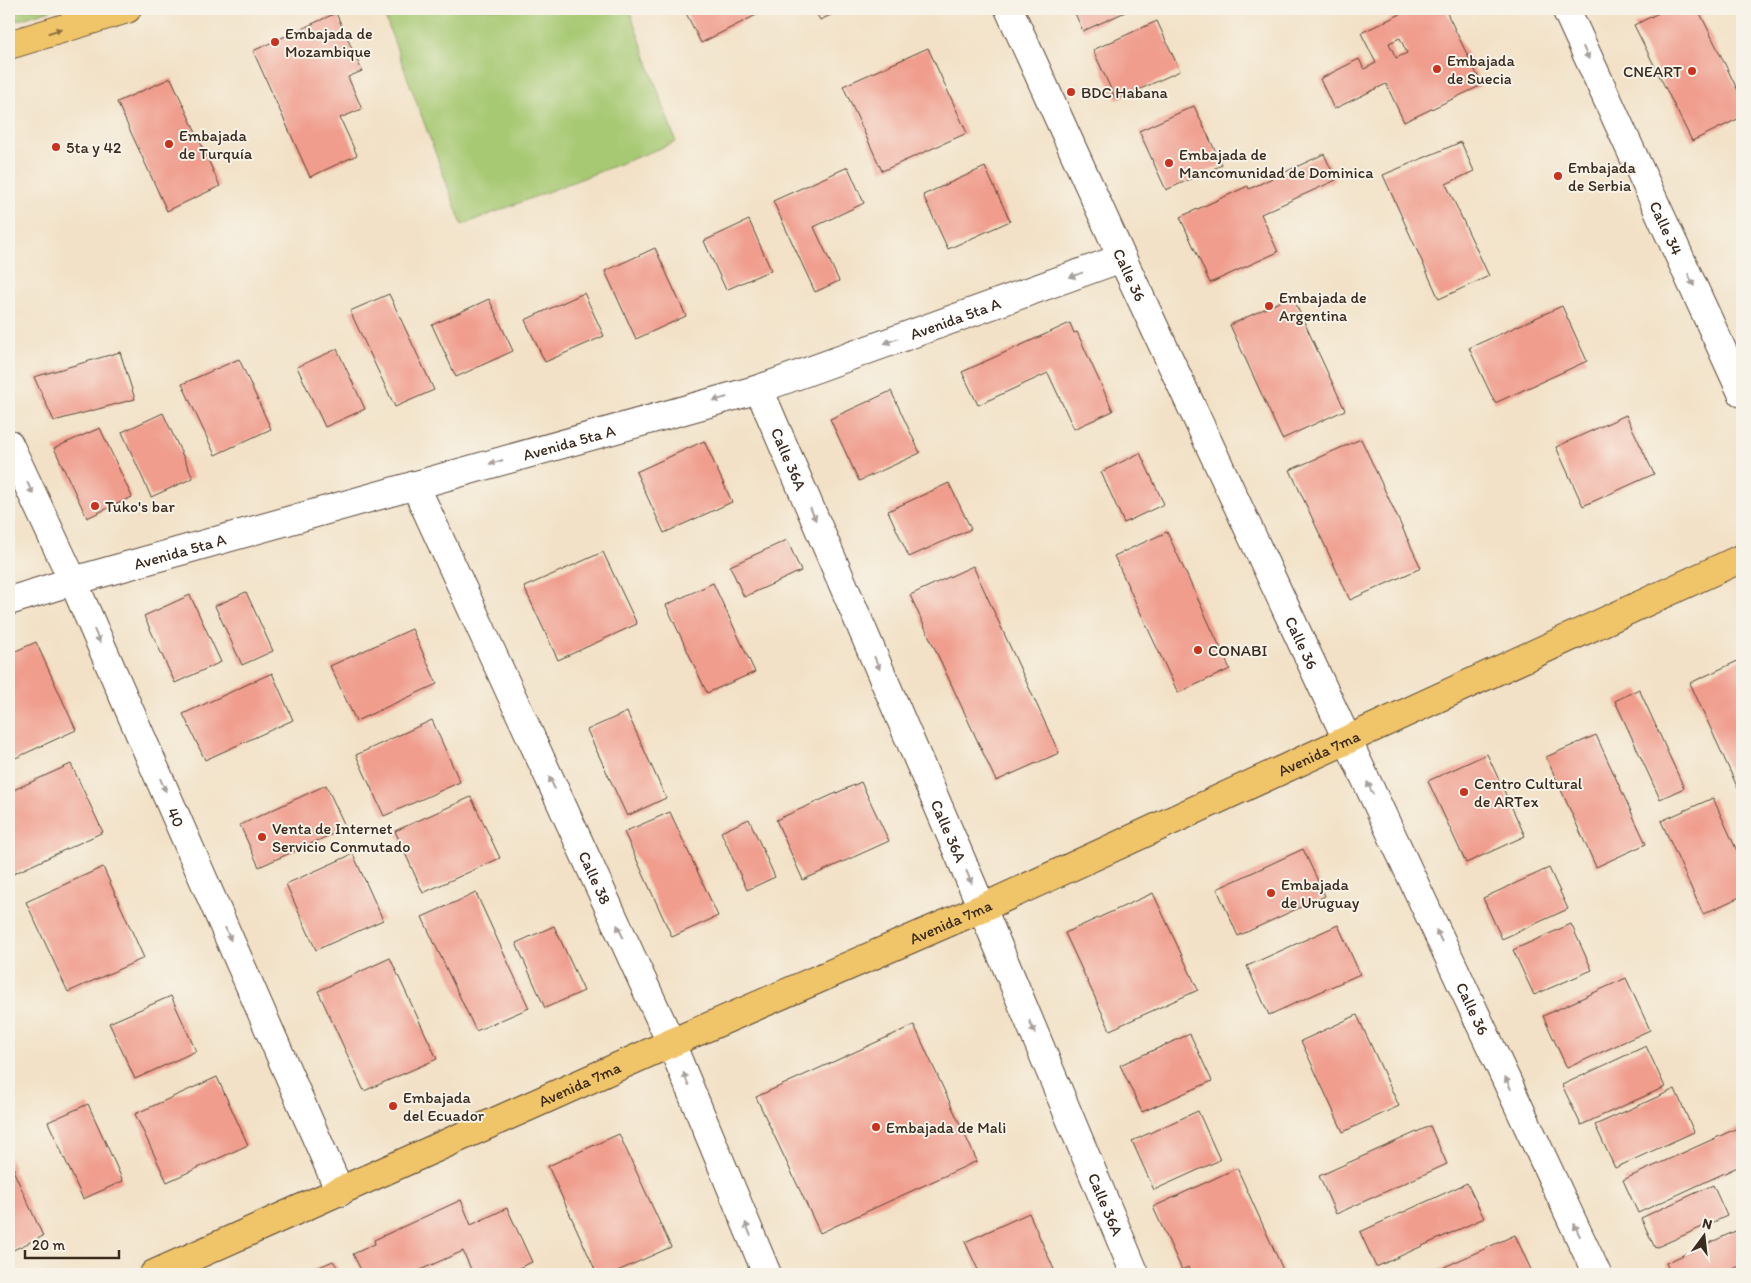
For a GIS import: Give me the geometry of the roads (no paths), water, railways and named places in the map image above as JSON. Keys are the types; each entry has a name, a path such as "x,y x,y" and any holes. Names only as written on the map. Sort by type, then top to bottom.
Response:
{"main road":[{"path":"9,45 127,9"},
{"name":"Avenida 7ma","path":"154,1274 671,1043 982,908 1742,558"}],"street":[{"name":"Calle 36","path":"1009,9 1122,258 1597,1274"},
{"name":"Calle 34","path":"1566,9 1742,393"},
{"name":"Avenida 5ta A","path":"9,601 73,581 759,389 1122,258"},
{"name":"Calle 36A","path":"759,389 982,908 1134,1274"},
{"name":"40","path":"9,444 73,581 340,1192"},
{"name":"Calle 38","path":"415,485 671,1043 767,1274"}],"place":[{"name":"Embajada de Mozambique","path":"275,42"},
{"name":"Embajada de Suecia","path":"1437,69"},
{"name":"CNEART","path":"1692,71"},
{"name":"BDC Habana","path":"1071,92"},
{"name":"Embajada de Turquía","path":"169,144"},
{"name":"5ta y 42","path":"56,147"},
{"name":"Embajada de Mancomunidad de Dominica","path":"1169,163"},
{"name":"Embajada de Serbia","path":"1558,176"},
{"name":"Embajada de Argentina","path":"1269,306"},
{"name":"Tuko's bar","path":"95,506"},
{"name":"CONABI","path":"1198,650"},
{"name":"Centro Cultural de ARTex","path":"1464,792"},
{"name":"Venta de Internet Servicio Conmutado","path":"262,837"},
{"name":"Embajada de Uruguay","path":"1271,893"},
{"name":"Embajada del Ecuador","path":"393,1106"},
{"name":"Embajada de Mali","path":"876,1127"}]}
